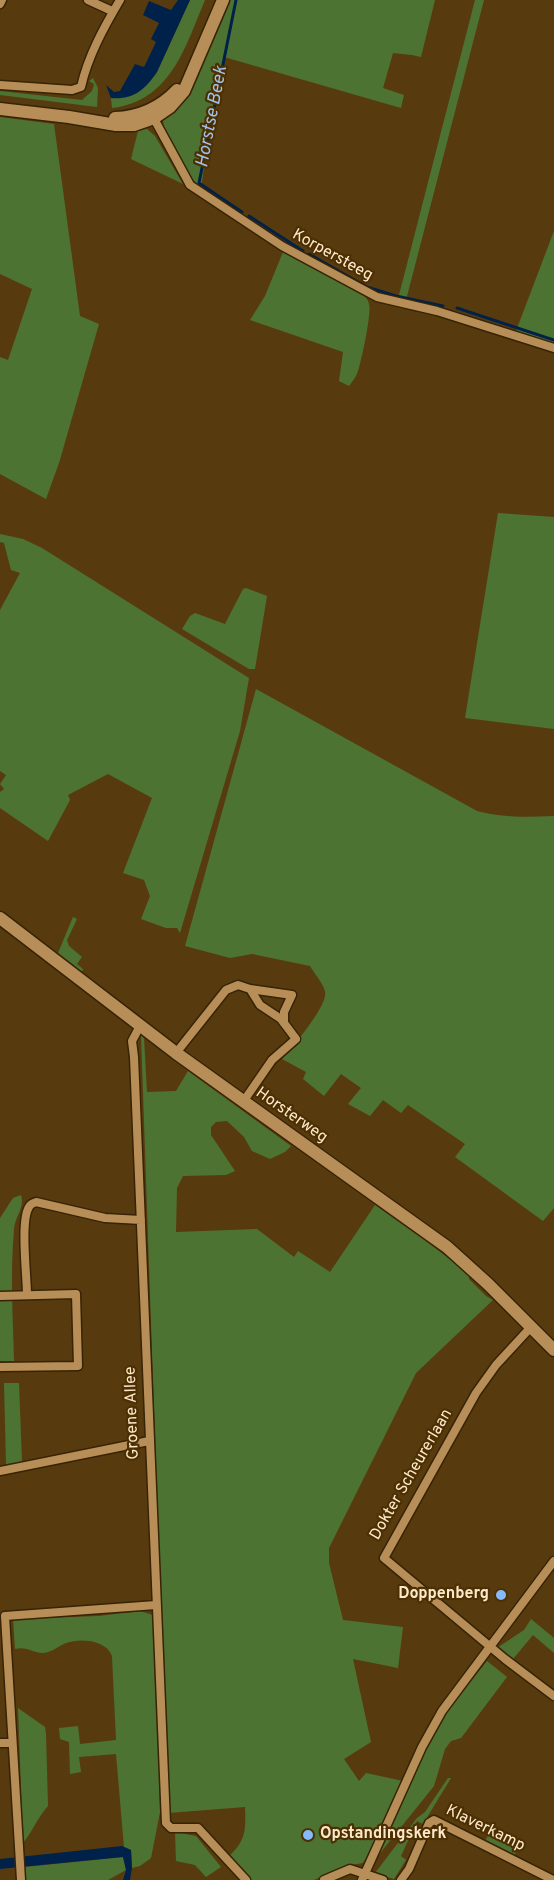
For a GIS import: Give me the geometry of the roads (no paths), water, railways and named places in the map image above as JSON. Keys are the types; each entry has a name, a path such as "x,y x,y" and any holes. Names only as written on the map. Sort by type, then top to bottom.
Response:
{"main road":[{"path":"0,109 69,117 126,117 152,114 172,95 193,66 223,0"},
{"name":"Horsterweg","path":"0,918 176,1053 447,1247 554,1350"}],"street":[{"path":"88,0 112,11"},
{"path":"0,85 72,90 81,87 86,66 112,11 120,0"},
{"name":"Korpersteeg","path":"152,114 190,185 282,246 377,297 437,311 554,348"},
{"path":"176,1053 226,990 238,986 292,995 284,1012 284,1023"},
{"path":"243,1102 272,1060 296,1039 284,1023 260,1005 250,989"},
{"name":"Groene Allee","path":"140,1026 132,1041 166,1823 171,1828 198,1828 246,1880"},
{"path":"27,1295 25,1221 32,1203 114,1220 141,1220"},
{"path":"0,1296 76,1294 78,1366 0,1367"},
{"name":"Dokter Scheurerlaan","path":"490,1646 384,1558 476,1393 496,1365 531,1327"},
{"path":"0,1471 149,1441"},
{"path":"363,1876 422,1748 442,1711 554,1561"},
{"path":"21,1880 5,1616 156,1605"},
{"path":"490,1646 554,1696"},
{"path":"0,1743 11,1743"},
{"name":"Klaverkamp","path":"401,1880 409,1869 429,1823 434,1820 554,1880"},
{"path":"324,1880 350,1869 363,1876 383,1880"}],"water":[{"path":"178,0 190,0 157,72 138,92 126,97 111,98 106,85 114,92 120,91 135,64 144,67 156,42 151,39 159,23 143,15 149,1 171,10"},
{"path":"122,1846 131,1850 130,1880 123,1880 126,1870 123,1857 0,1869 0,1859"}],"waterway":[{"name":"Horstse Beek","path":"236,0 199,183 242,212"},
{"name":"Horstse Beek","path":"249,216 303,251"},
{"name":"Horstse Beek","path":"309,254 367,287 443,306"},
{"name":"Horstse Beek","path":"457,308 554,340"}],"place":[{"name":"Doppenberg","path":"501,1595"},
{"name":"Opstandingskerk","path":"308,1835"}]}
